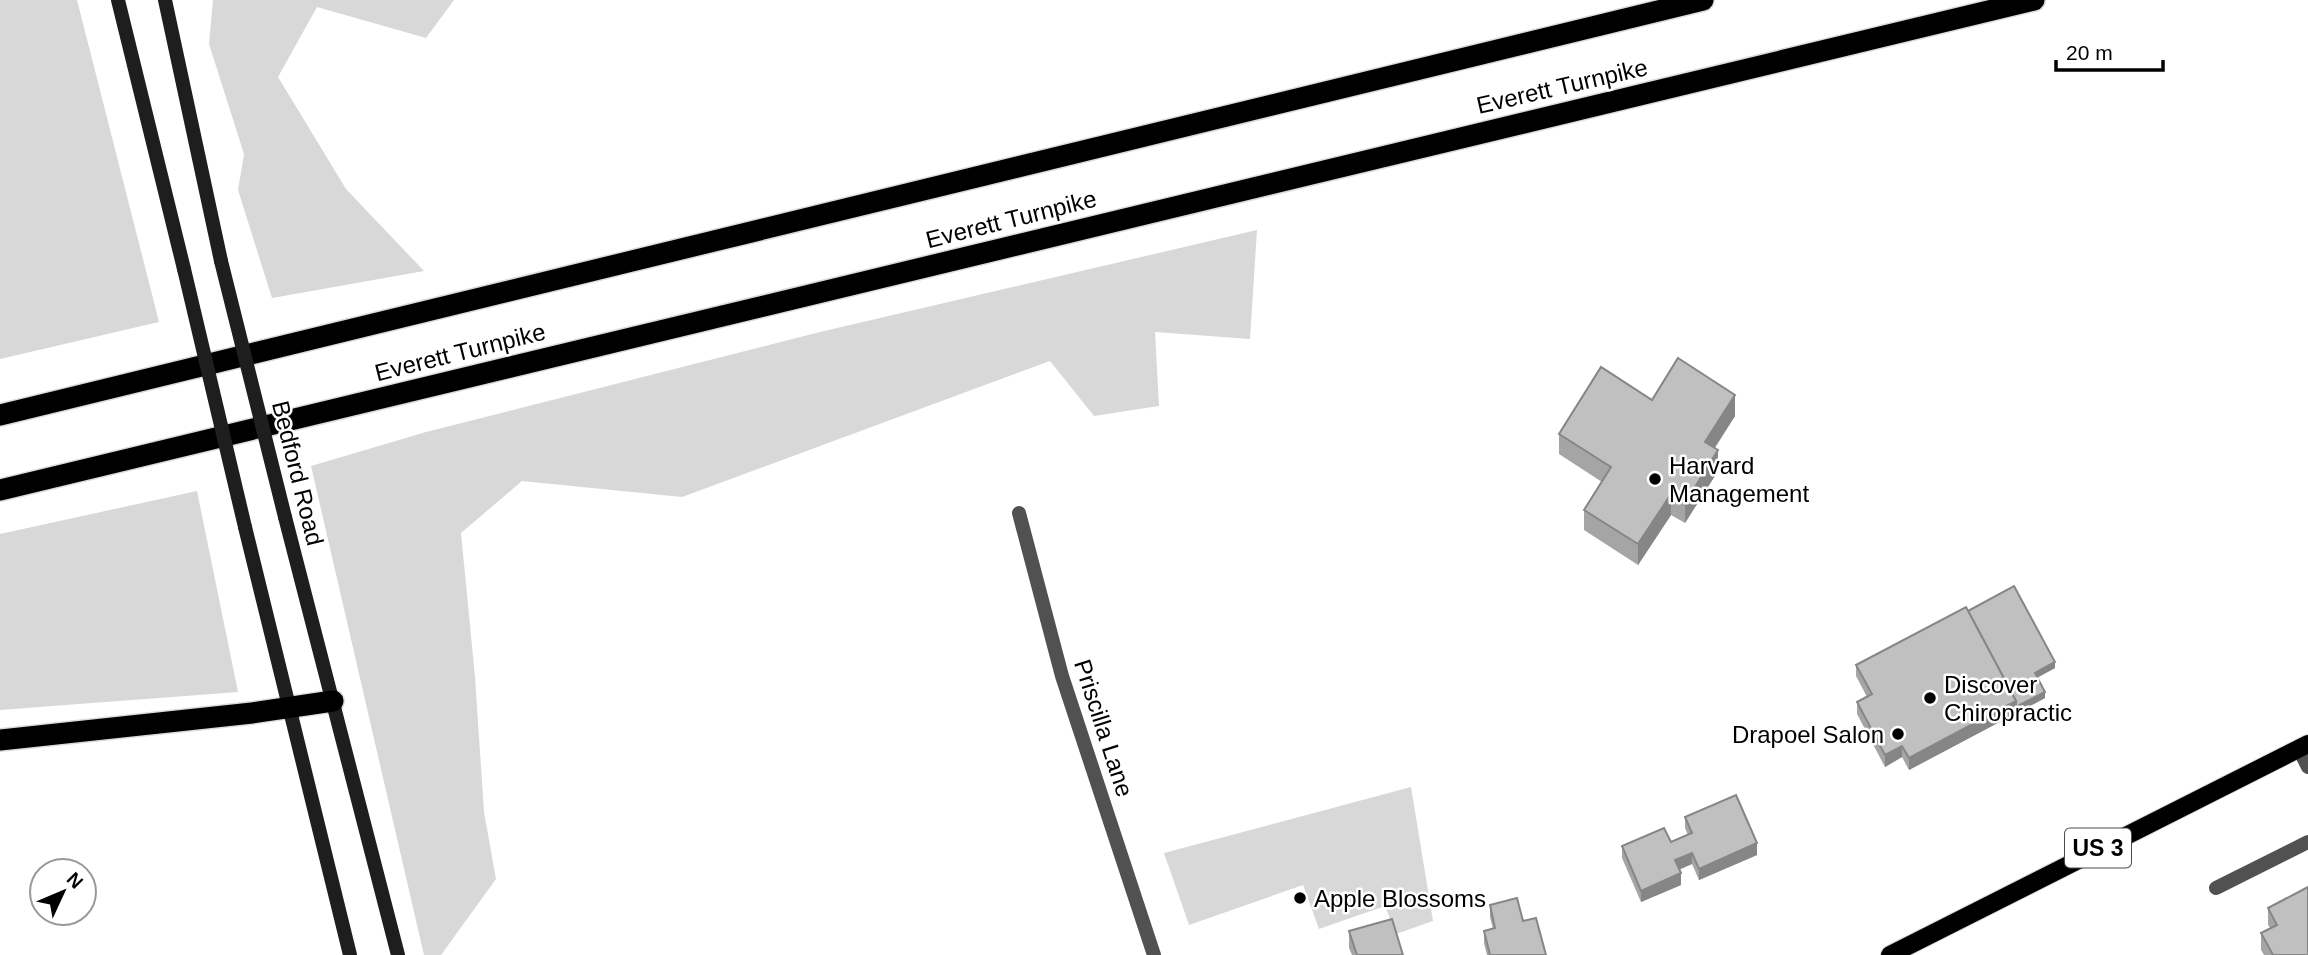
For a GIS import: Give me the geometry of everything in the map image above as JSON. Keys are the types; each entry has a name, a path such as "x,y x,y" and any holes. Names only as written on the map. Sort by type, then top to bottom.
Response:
{"highway":[{"name":"Everett Turnpike","path":"0,415 1703,0"},
{"name":"Everett Turnpike","path":"0,490 2035,0"},
{"path":"0,740 333,701"}],"main road":[{"name":"US 3","path":"1890,955 2304,747"}],"street":[{"path":"118,0 349,955"},
{"name":"Bedford Road","path":"165,0 221,261 397,955"},
{"name":"Priscilla Lane","path":"1019,513 1062,676 1154,955"},
{"path":"2304,747 2308,767"},
{"path":"2216,888 2308,842"}],"shaded area":[{"path":"0,0 77,0 159,322 0,359"},
{"path":"213,0 454,0 426,38 317,7 278,77 346,189 424,271 272,298 238,190 244,154 209,44"},
{"path":"1257,230 1250,339 1155,332 1159,406 1094,416 1050,361 682,497 522,481 461,533 475,677 484,812 496,879 441,955 424,955 311,466 426,432 820,332"},
{"path":"197,491 238,692 0,710 0,534"},
{"path":"1411,787 1433,921 1396,934 1385,906 1319,929 1303,885 1189,925 1164,853"}],"building":[{"name":"Harvard Management","path":"1678,358 1735,395 1705,442 1718,450 1685,503 1671,494 1638,544 1584,510 1611,467 1559,434 1601,367 1652,400"},
{"path":"2014,586 2055,662 2035,673 2045,692 2016,707 2016,701 1968,611"},
{"path":"1966,607 2016,701 1909,758 1902,746 1885,755 1857,702 1872,694 1856,665"},
{"path":"1736,795 1757,843 1699,869 1692,853 1675,860 1681,873 1641,891 1622,846 1664,828 1671,842 1692,833 1685,817"},
{"path":"2308,887 2308,955 2273,955 2261,933 2277,925 2268,908"},
{"path":"1517,898 1523,921 1536,918 1546,955 1490,955 1484,931 1495,928 1490,905"},
{"path":"1392,919 1403,955 1357,955 1349,931"}],"place":[{"name":"Harvard Management","path":"1655,479"},
{"name":"Discover Chiropractic","path":"1930,698"},
{"name":"Drapoel Salon","path":"1898,734"},
{"name":"Apple Blossoms","path":"1300,898"}]}
